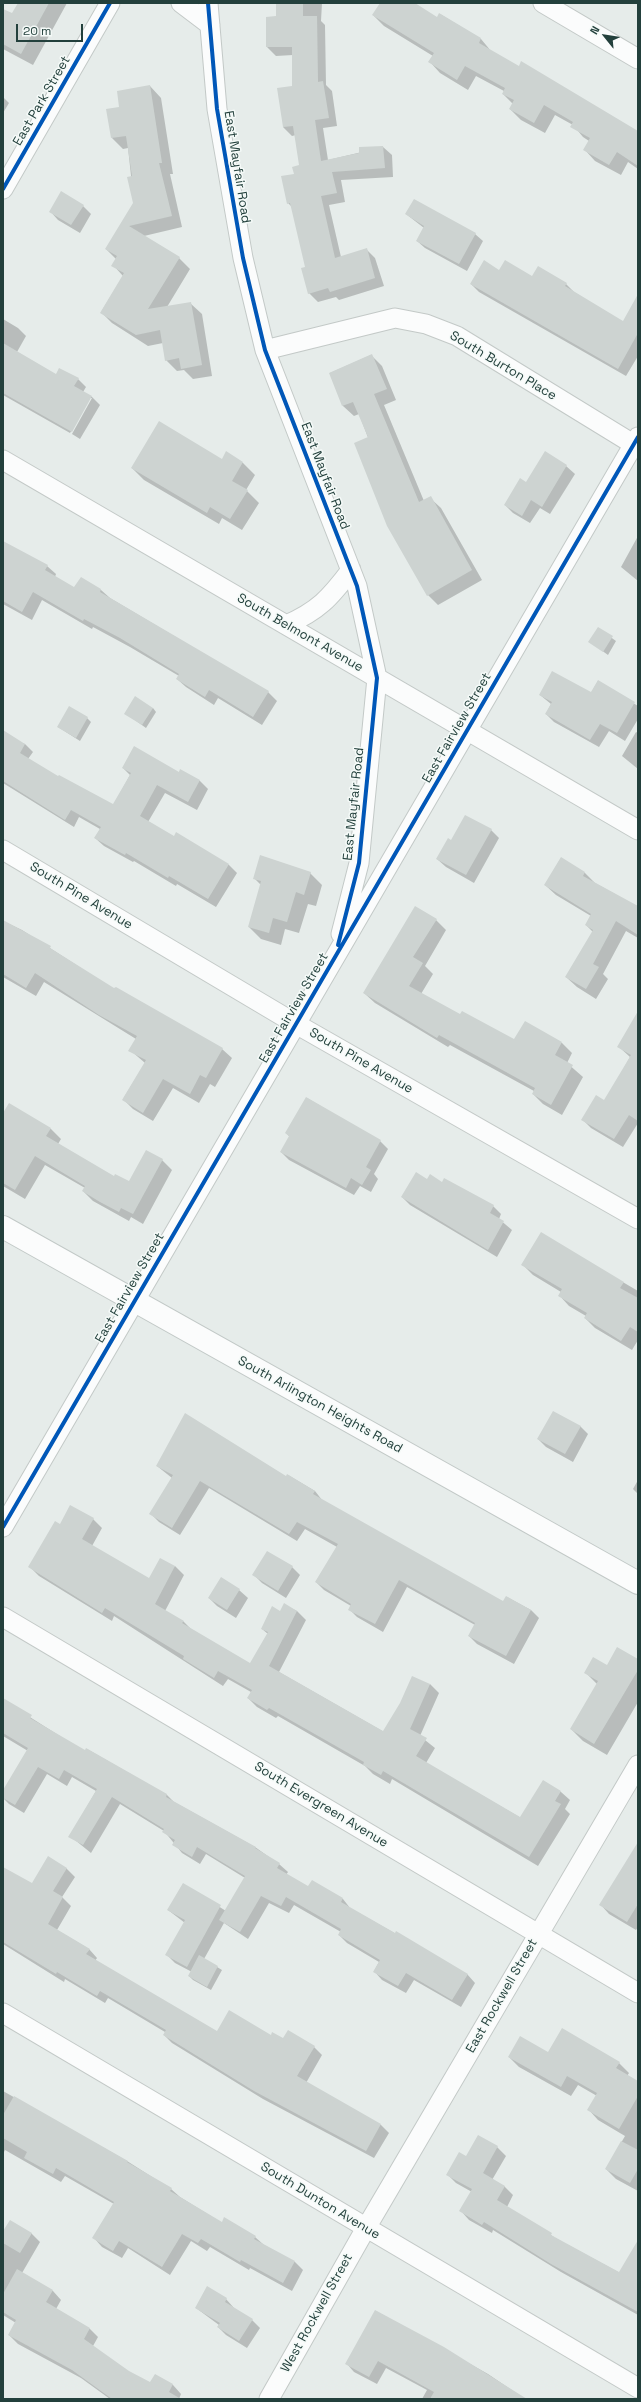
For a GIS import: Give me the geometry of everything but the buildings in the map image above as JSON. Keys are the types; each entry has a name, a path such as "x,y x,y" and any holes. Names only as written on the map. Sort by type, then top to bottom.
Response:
{"main road":[{"name":"South Arlington Heights Road","path":"3,1227 638,1583"}],"street":[{"name":"East Park Street","path":"3,189 110,3"},
{"path":"181,3 210,25"},
{"name":"East Mayfair Road","path":"208,3 218,109 243,258 265,350 357,586 377,678 359,863 335,956"},
{"path":"543,3 638,58"},
{"name":"South Burton Place","path":"265,350 395,318 426,324 457,336 637,443"},
{"name":"East Fairview Street","path":"3,1526 467,730 637,443"},
{"name":"South Belmont Avenue","path":"3,460 638,830"},
{"path":"286,624 310,614 351,570"},
{"name":"South Pine Avenue","path":"3,850 296,1024 638,1219"},
{"name":"South Evergreen Avenue","path":"3,1617 638,1993"},
{"name":"East Rockwell Street","path":"366,2228 638,1765"},
{"name":"South Dunton Avenue","path":"3,2013 638,2388"},
{"name":"West Rockwell Street","path":"269,2399 366,2228"}],"cycle path":[{"path":"3,189 110,3"},
{"path":"208,3 217,109 243,258 265,350 357,586 377,678 359,863 338,945"},
{"path":"3,1527 638,437"}]}
